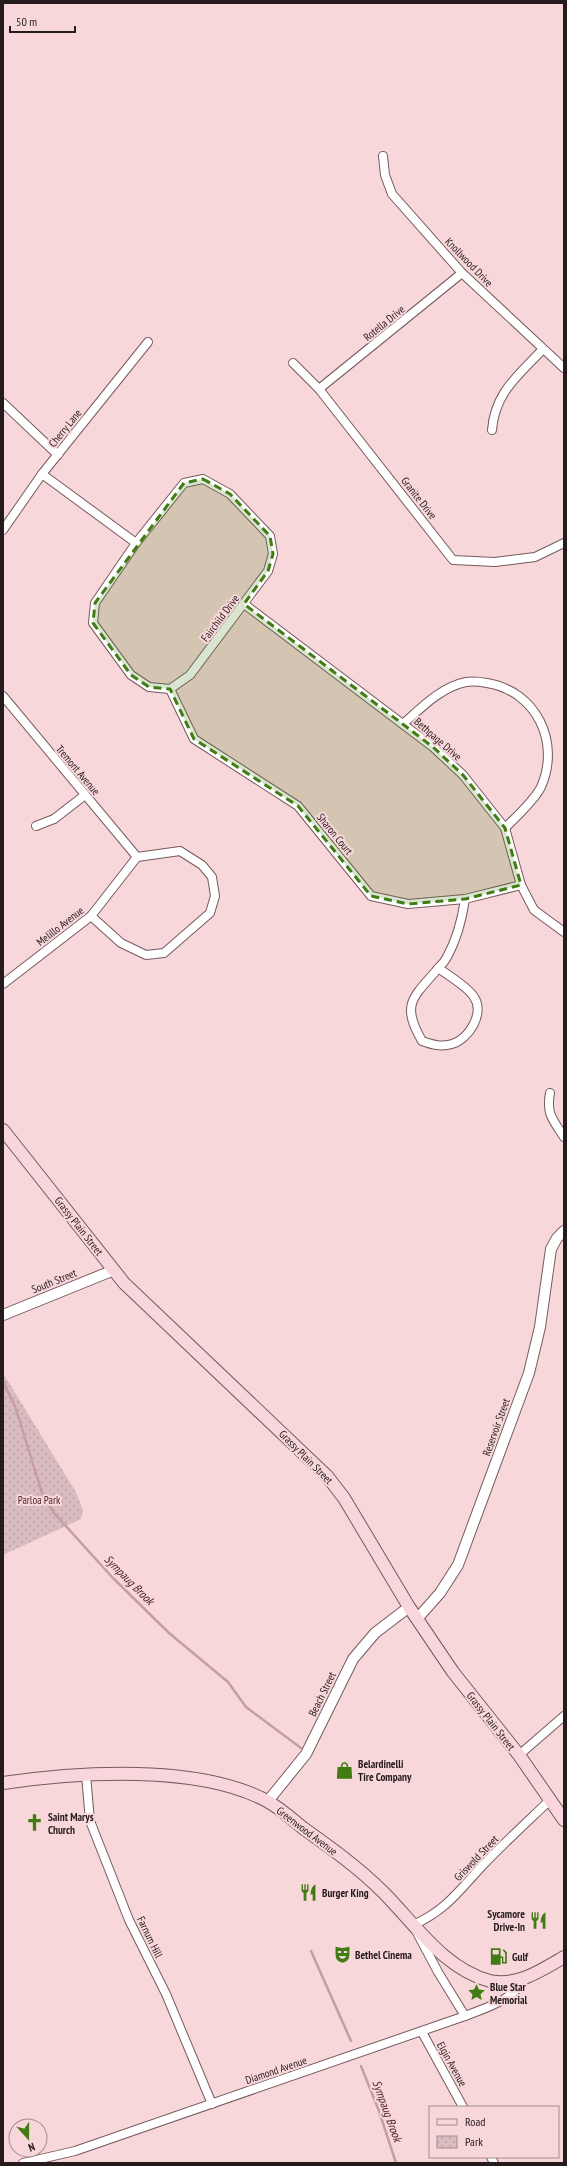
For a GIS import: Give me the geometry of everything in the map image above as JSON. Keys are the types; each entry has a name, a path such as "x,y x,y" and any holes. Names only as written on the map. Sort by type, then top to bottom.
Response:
{"main road":[{"name":"Grassy Plain Street","path":"3,1130 124,1283 327,1476 348,1504 409,1607 453,1672 519,1755 564,1820"},
{"name":"Greenwood Avenue","path":"3,1783 86,1775 161,1776 192,1778 220,1783 268,1801 343,1857 382,1892 438,1951 474,1975 491,1981 511,1981 524,1979 564,1957"}],"street":[{"name":"Knollwood Drive","path":"383,156 385,175 392,194 462,273 564,368"},
{"name":"Rotella Drive","path":"319,389 462,273"},
{"name":"Cherry Lane","path":"3,530 42,474 148,342"},
{"path":"492,430 494,413 503,392 543,349"},
{"name":"Granite Drive","path":"293,363 319,389 453,560 495,562 535,557 564,543"},
{"path":"3,403 58,455"},
{"path":"42,474 136,543"},
{"name":"Fairchild Drive","path":"204,479 230,494 270,536 273,554 268,571 244,604 190,675 170,689 149,687 131,675 93,623 95,603 136,543 184,483 204,479"},
{"name":"Bethpage Drive","path":"244,604 433,747 463,775 505,828 521,885 534,910 564,932"},
{"path":"403,724 442,692 466,682 500,685 517,695 531,706 544,728 549,754 540,787 505,828"},
{"name":"Sharon Court","path":"170,689 194,739 298,806 371,896 408,904 465,899 521,885"},
{"name":"Tremont Avenue","path":"3,696 136,858"},
{"path":"36,826 54,819 85,795"},
{"path":"91,916 121,943 146,955 164,953 210,913 215,896 212,877 202,865 180,851 136,858"},
{"name":"Melillo Avenue","path":"3,984 91,916 136,858"},
{"path":"438,968 474,996 477,1006 476,1017 470,1030 452,1044 436,1046 422,1041 414,1026 411,1010 413,996 446,958 461,926 465,899"},
{"path":"550,1093 548,1105 551,1116 564,1137"},
{"name":"Reservoir Street","path":"417,1619 440,1593 458,1565 485,1494 529,1374 540,1327 551,1249 557,1238 564,1231"},
{"name":"South Street","path":"3,1315 114,1270"},
{"name":"Beach Street","path":"268,1801 306,1754 353,1659 375,1633 409,1607"},
{"path":"519,1755 564,1716"},
{"name":"Farnum Hill","path":"86,1775 90,1821 128,1920 166,1994 212,2104"},
{"name":"Griswold Street","path":"413,1925 430,1918 447,1906 483,1866 550,1800"},
{"path":"413,1925 438,1972 465,2016"},
{"name":"Diamond Avenue","path":"23,2163 75,2151 422,2032 505,1999 519,1988 524,1979"},
{"name":"Elgin Avenue","path":"422,2032 462,2106"}],"highlighted area":[{"path":"203,479 230,494 270,536 273,554 268,571 244,604 433,747 463,775 505,828 521,885 465,899 408,904 371,896 298,806 194,739 170,689 149,687 131,675 93,623 95,603 184,483"}],"green space":[{"name":"Parloa Park","path":"3,1373 77,1494 83,1511 81,1519 3,1555"}],"waterway":[{"name":"Sympaug Brook","path":"3,1382 15,1406 42,1493 54,1513 112,1577 169,1633 228,1682 246,1707 301,1748"},
{"name":"Sympaug Brook","path":"311,1951 351,2041"},
{"name":"Sympaug Brook","path":"361,2066 379,2111 396,2163"}],"place":[{"name":"Belardinelli Tire Company","path":"345,1770"},
{"name":"Saint Marys Church","path":"35,1823"},
{"name":"Burger King","path":"309,1893"},
{"name":"Sycamore Drive-In","path":"538,1920"},
{"name":"Bethel Cinema","path":"342,1955"},
{"name":"Gulf","path":"499,1957"},
{"name":"Blue Star Memorial","path":"477,1993"}]}
